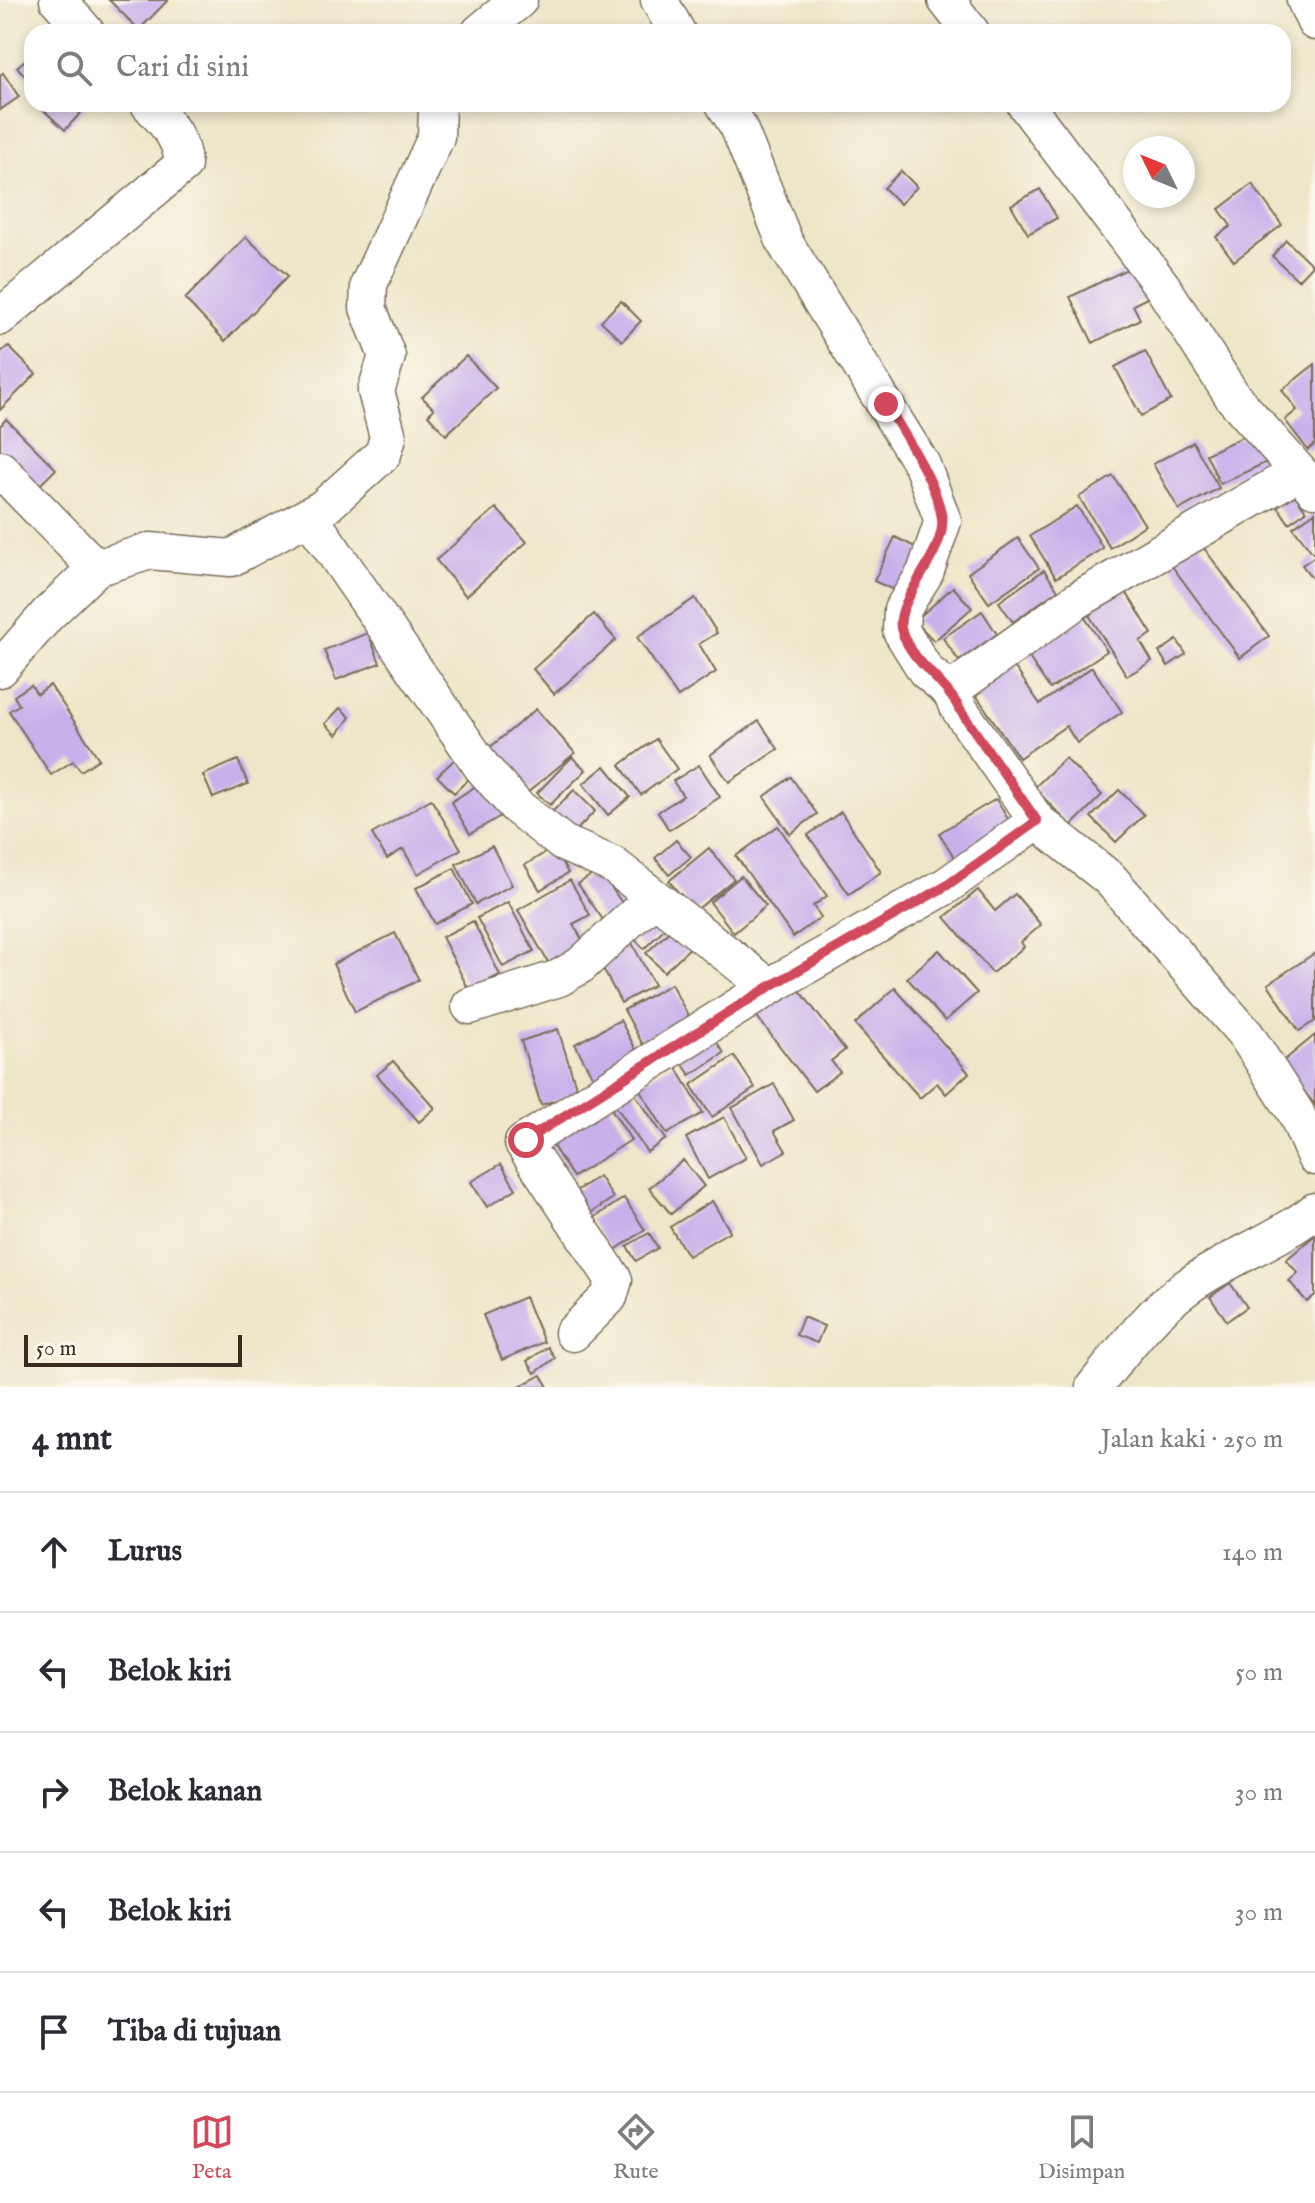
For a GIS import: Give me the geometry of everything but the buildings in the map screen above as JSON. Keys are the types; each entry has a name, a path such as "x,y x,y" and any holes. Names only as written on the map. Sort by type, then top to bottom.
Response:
{"street":[{"path":"58,0 79,24"},
{"path":"490,24 519,0"},
{"path":"659,0 672,24"},
{"path":"946,0 965,24"},
{"path":"1305,0 1315,22"},
{"path":"0,317 183,165 174,133 156,112"},
{"path":"0,669 48,614 96,568 150,551 231,558 323,508 383,454 387,445 376,391 387,356 368,308 369,284 436,137 437,112"},
{"path":"729,112 738,126 785,243 922,465 943,521 925,573 902,610 901,631 926,671 950,691 1037,821 1110,879 1246,1035 1296,1113 1315,1157"},
{"path":"950,691 1076,601 1307,482 1233,397 1162,286 1031,112"},
{"path":"0,469 96,568"},
{"path":"309,516 482,767 516,806 563,843 613,865 652,899 769,987"},
{"path":"573,1333 609,1297 614,1280 523,1143 769,987 946,886 1037,821"},
{"path":"470,1006 559,978 581,965 652,899"},
{"path":"1094,1387 1151,1315 1179,1293 1294,1227 1315,1211"}],"route":[{"path":"526,1140 769,987 946,886 1037,821 950,691 926,671 901,631 902,610 925,573 943,521 922,465 886,404"}]}
